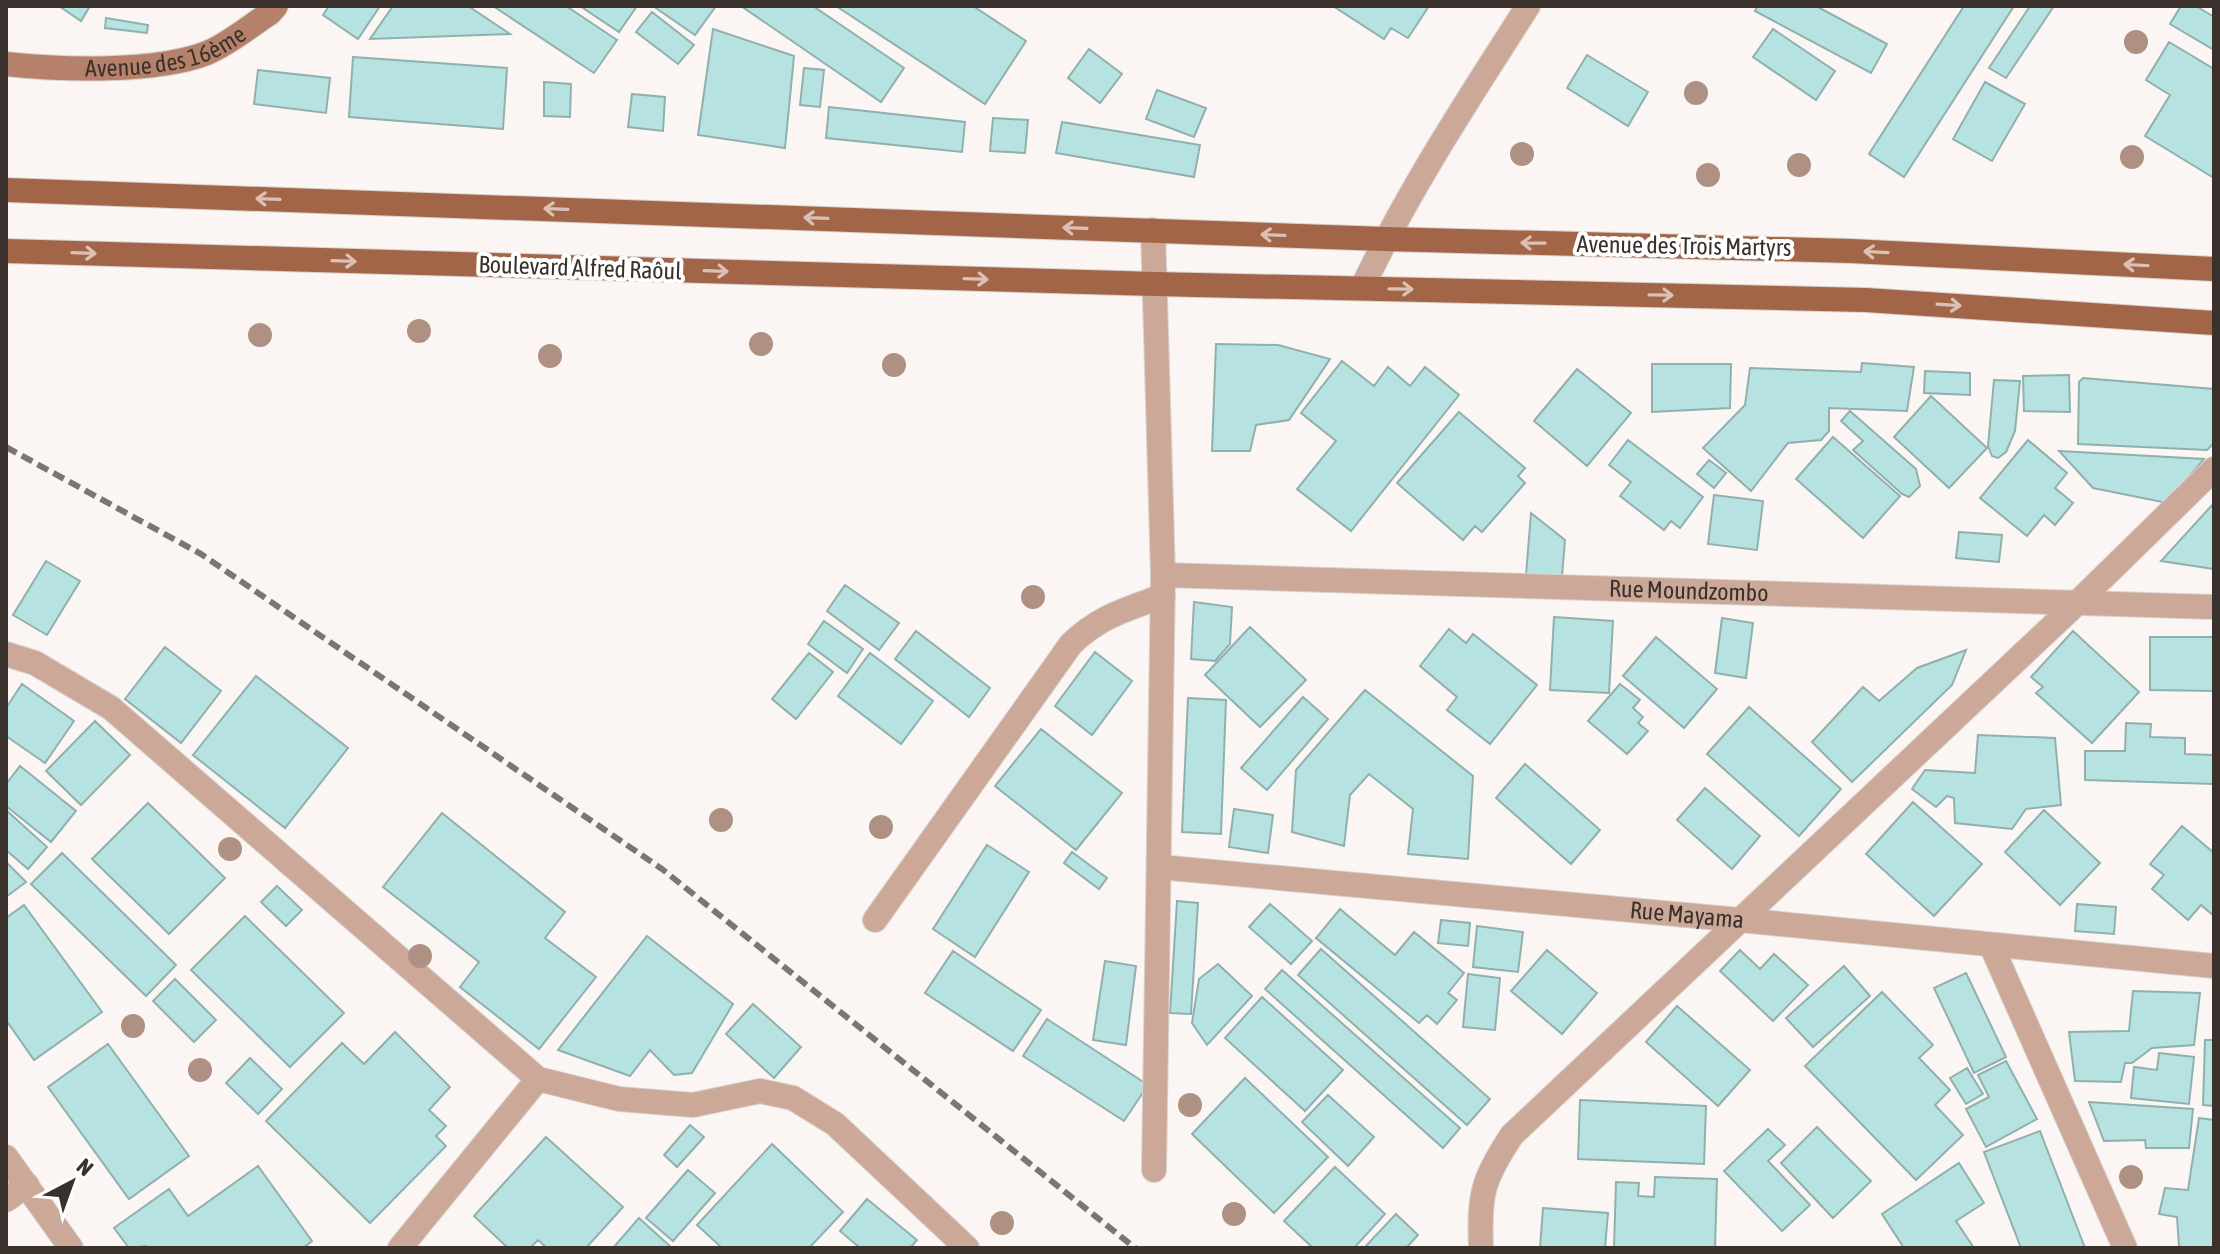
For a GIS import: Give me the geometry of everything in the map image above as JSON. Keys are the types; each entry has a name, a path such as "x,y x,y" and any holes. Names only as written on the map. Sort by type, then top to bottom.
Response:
{"main road":[{"name":"Avenue des 16ème","path":"6,64 41,68 161,65 209,52 276,6"},
{"path":"6,190 1153,230"},
{"name":"Avenue des Trois Martyrs","path":"1153,230 1851,251 2214,269"},
{"name":"Boulevard Alfred Raôul","path":"6,251 1155,284"},
{"name":"Avenue des Trois Martyrs","path":"1155,284 1866,300 2214,323"}],"street":[{"path":"1362,288 1425,167 1528,6"},
{"path":"1153,230 1163,586 1154,1170"},
{"path":"1481,1248 1479,1205 1491,1166 1512,1135 2076,604 2214,469"},
{"path":"875,920 1071,644 1090,626 1163,586"},
{"name":"Rue Moundzombo","path":"1163,586 2214,607"},
{"path":"6,654 35,663 111,708 538,1079 619,1099 678,1104 693,1105 760,1091 793,1098 835,1124 967,1248"},
{"name":"Rue Mayama","path":"1159,867 2214,966"},
{"path":"1991,945 2125,1248"},
{"path":"400,1248 538,1079"},
{"path":"6,1157 71,1248"},
{"path":"6,1200 27,1185"}],"building":[{"path":"59,6 90,6 81,21"},
{"path":"329,6 380,6 358,39 323,15"},
{"path":"393,6 468,6 510,34 370,39"},
{"path":"493,6 566,6 617,40 594,73"},
{"path":"580,6 637,6 619,32"},
{"path":"653,6 716,6 695,35"},
{"path":"741,6 813,6 904,68 881,102"},
{"path":"836,6 973,6 1026,41 985,104"},
{"path":"1333,6 1429,6 1408,38 1391,28 1384,39"},
{"path":"1757,6 1816,6 1887,44 1871,73 1755,11"},
{"path":"1964,6 2014,6 1904,177 1869,154"},
{"path":"2030,6 2054,6 2006,78 1989,68"},
{"path":"2181,6 2196,6 2214,17 2214,50 2170,24"},
{"path":"652,12 694,45 678,64 636,32"},
{"path":"106,18 148,25 147,33 105,28"},
{"path":"713,29 794,56 785,148 698,135"},
{"path":"1773,29 1835,71 1816,100 1753,57"},
{"path":"2169,42 2214,69 2214,178 2145,136 2170,95 2146,80"},
{"path":"1089,49 1122,74 1100,103 1068,78"},
{"path":"1587,55 1648,92 1628,126 1567,88"},
{"path":"353,57 507,68 503,129 349,117"},
{"path":"804,68 824,70 820,107 800,105"},
{"path":"258,70 330,78 326,113 254,104"},
{"path":"544,82 571,84 570,117 544,116"},
{"path":"1985,82 2025,104 1992,161 1953,139"},
{"path":"1157,90 1206,108 1194,137 1146,119"},
{"path":"632,94 665,97 663,131 628,127"},
{"path":"829,107 965,122 962,152 826,138"},
{"path":"993,118 1028,120 1025,153 990,151"},
{"path":"1062,122 1200,145 1194,177 1056,153"},
{"path":"1216,344 1278,345 1330,359 1289,420 1256,425 1250,451 1212,451"},
{"path":"1342,361 1374,386 1388,367 1410,386 1425,367 1459,395 1351,531 1297,489 1336,441 1301,413"},
{"path":"1862,363 1914,367 1907,411 1829,408 1829,431 1821,440 1788,443 1751,491 1703,448 1745,405 1750,368 1861,372"},
{"path":"1652,364 1731,364 1730,408 1652,412"},
{"path":"1577,369 1631,413 1587,466 1534,421"},
{"path":"1925,371 1970,373 1970,395 1924,393"},
{"path":"2069,375 2070,412 2024,411 2023,376"},
{"path":"2083,378 2214,389 2214,443 2207,450 2078,444 2079,382"},
{"path":"1994,380 2020,381 2015,431 2006,452 1998,458 1992,456 1988,446"},
{"path":"1931,396 1987,448 1949,488 1894,437"},
{"path":"1850,411 1916,469 1920,486 1909,497 1853,450 1863,441 1841,421"},
{"path":"1459,412 1525,468 1518,476 1525,483 1482,532 1475,526 1463,540 1397,483"},
{"path":"1833,437 1900,496 1863,538 1796,479"},
{"path":"1628,440 1703,497 1680,528 1671,521 1664,530 1620,496 1631,482 1609,465"},
{"path":"2028,440 2067,473 2055,488 2073,503 2055,525 2044,515 2027,536 1980,498"},
{"path":"2059,451 2204,459 2167,503 2093,488"},
{"path":"1709,460 1726,473 1714,488 1697,474"},
{"path":"1714,495 1763,501 1757,550 1708,544"},
{"path":"2214,503 2214,569 2161,561"},
{"path":"1531,513 1565,540 1562,576 1526,575"},
{"path":"1959,532 2002,535 1999,562 1956,558"},
{"path":"46,561 80,581 47,635 13,615"},
{"path":"845,585 899,623 879,650 827,611"},
{"path":"1194,602 1232,607 1230,644 1215,661 1191,659"},
{"path":"1554,617 1613,621 1609,693 1550,690"},
{"path":"1722,618 1753,623 1746,678 1715,673"},
{"path":"824,621 863,649 847,673 808,644"},
{"path":"1250,627 1306,680 1260,727 1205,675"},
{"path":"1449,629 1466,643 1473,634 1537,685 1490,744 1447,710 1457,697 1420,666"},
{"path":"916,631 990,688 969,717 895,659"},
{"path":"2073,631 2139,692 2092,743 2036,693 2043,687 2031,677"},
{"path":"1656,637 1717,689 1684,728 1623,676"},
{"path":"2150,637 2214,637 2214,691 2150,690"},
{"path":"165,647 221,691 181,743 125,699"},
{"path":"1966,650 1952,685 1852,782 1812,742 1863,687 1879,701 1917,668"},
{"path":"1095,652 1132,681 1092,735 1055,706"},
{"path":"809,653 833,672 796,719 772,699"},
{"path":"870,653 933,701 901,744 838,696"},
{"path":"256,676 348,748 285,828 193,755"},
{"path":"22,684 74,721 45,763 6,736 6,708"},
{"path":"1620,684 1640,700 1633,708 1643,717 1638,723 1648,731 1627,754 1588,721"},
{"path":"1365,690 1473,776 1468,859 1408,854 1413,809 1369,774 1350,795 1344,846 1292,832 1296,770"},
{"path":"1303,697 1328,719 1267,790 1241,768"},
{"path":"1188,698 1226,700 1221,834 1182,832"},
{"path":"1749,707 1841,789 1799,836 1707,754"},
{"path":"95,721 130,755 81,805 46,771"},
{"path":"2126,723 2151,724 2150,737 2185,738 2185,754 2214,755 2214,784 2085,780 2085,751 2125,751"},
{"path":"1041,729 1122,793 1076,850 995,786"},
{"path":"1978,735 2055,738 2061,805 2026,809 2012,829 1955,823 1954,798 1947,796 1936,807 1912,789 1925,770 1975,773"},
{"path":"1525,764 1600,830 1571,864 1496,798"},
{"path":"20,766 76,811 51,842 6,806 6,784"},
{"path":"1705,788 1760,836 1732,869 1677,820"},
{"path":"1913,802 1982,864 1934,916 1866,854"},
{"path":"148,803 225,878 169,934 92,859"},
{"path":"1234,809 1273,815 1268,853 1229,847"},
{"path":"6,810 47,847 28,869 6,850"},
{"path":"2044,810 2100,863 2060,905 2005,852"},
{"path":"442,813 565,912 545,938 596,977 539,1049 460,987 479,962 383,887"},
{"path":"2182,826 2214,853 2214,916 2201,905 2188,920 2152,889 2164,875 2150,864"},
{"path":"987,845 1029,872 975,957 933,929"},
{"path":"1072,852 1107,878 1099,889 1064,863"},
{"path":"62,853 176,965 146,996 31,884"},
{"path":"6,862 26,882 6,897"},
{"path":"277,886 302,910 286,926 261,902"},
{"path":"1177,901 1198,903 1191,1014 1170,1013"},
{"path":"1270,904 1312,941 1291,964 1249,927"},
{"path":"2077,904 2116,907 2114,934 2075,931"},
{"path":"24,905 102,1012 34,1060 6,1020 6,918"},
{"path":"1340,909 1395,955 1414,932 1464,973 1448,993 1457,1000 1437,1024 1427,1015 1419,1023 1316,938"},
{"path":"245,916 344,1013 290,1067 191,970"},
{"path":"1441,920 1470,923 1468,946 1438,943"},
{"path":"1477,926 1523,932 1518,972 1473,967"},
{"path":"647,936 733,1004 692,1073 674,1075 650,1050 630,1076 558,1050"},
{"path":"1321,949 1490,1099 1467,1125 1298,975"},
{"path":"1547,950 1597,993 1562,1034 1511,991"},
{"path":"1740,950 1760,969 1774,954 1808,985 1773,1021 1720,971"},
{"path":"953,951 1041,1010 1013,1051 925,993"},
{"path":"1105,961 1136,966 1126,1045 1093,1040"},
{"path":"1218,964 1252,996 1207,1045 1192,1023 1199,979"},
{"path":"1844,966 1870,996 1813,1047 1786,1018"},
{"path":"1282,970 1460,1128 1443,1148 1265,989"},
{"path":"1966,973 2006,1057 1974,1073 1934,988"},
{"path":"1468,974 1500,978 1495,1030 1463,1027"},
{"path":"175,979 216,1020 194,1042 153,1001"},
{"path":"2133,991 2200,993 2194,1045 2152,1048 2132,1063 2125,1063 2121,1082 2075,1081 2069,1032 2129,1031"},
{"path":"1882,992 1933,1045 1919,1058 1950,1090 1935,1105 1963,1135 1916,1180 1805,1066"},
{"path":"1262,997 1343,1070 1305,1111 1225,1038"},
{"path":"753,1004 801,1047 774,1078 726,1034"},
{"path":"1677,1006 1750,1070 1718,1106 1646,1042"},
{"path":"1047,1019 1148,1085 1124,1121 1023,1056"},
{"path":"395,1032 450,1087 429,1110 446,1126 436,1136 446,1146 370,1223 266,1121 342,1043 364,1064"},
{"path":"2205,1040 2214,1040 2214,1106 2203,1105"},
{"path":"108,1044 189,1156 129,1199 48,1087"},
{"path":"2159,1053 2194,1057 2189,1104 2131,1098 2134,1067 2157,1070"},
{"path":"250,1058 282,1089 258,1114 226,1083"},
{"path":"2006,1061 2037,1119 1986,1147 1966,1109 1989,1097 1978,1075"},
{"path":"1967,1068 1983,1094 1966,1104 1950,1078"},
{"path":"1245,1078 1328,1157 1274,1213 1192,1134"},
{"path":"1328,1095 1374,1137 1348,1166 1302,1122"},
{"path":"1580,1100 1706,1106 1704,1164 1578,1159"},
{"path":"2089,1102 2193,1109 2189,1148 2146,1148 2145,1140 2104,1141"},
{"path":"2199,1118 2214,1120 2214,1248 2181,1248 2177,1217 2159,1214 2165,1188 2188,1190"},
{"path":"690,1125 704,1137 677,1167 664,1155"},
{"path":"1817,1127 1871,1181 1833,1218 1781,1163"},
{"path":"1768,1129 1785,1145 1768,1161 1810,1205 1782,1231 1724,1171"},
{"path":"2040,1131 2085,1248 2021,1248 1984,1152"},
{"path":"546,1137 623,1207 586,1248 547,1248 538,1240 530,1248 508,1248 474,1216"},
{"path":"772,1144 843,1212 809,1248 722,1248 697,1225"},
{"path":"1959,1163 1984,1203 1956,1221 1974,1248 1904,1248 1882,1214"},
{"path":"258,1166 312,1241 303,1248 129,1248 114,1228 169,1189 188,1216"},
{"path":"1335,1167 1385,1214 1354,1248 1313,1248 1284,1221"},
{"path":"688,1170 715,1193 673,1241 646,1218"},
{"path":"1655,1177 1717,1179 1715,1248 1614,1248 1616,1182 1639,1183 1638,1196 1654,1197"},
{"path":"867,1199 917,1240 910,1248 860,1248 840,1231"},
{"path":"1543,1208 1608,1213 1605,1248 1540,1248"},
{"path":"1396,1214 1418,1235 1406,1248 1364,1248"},
{"path":"639,1218 672,1248 613,1248"}],"railway":[{"path":"6,447 201,554 662,869 1135,1248"}]}
